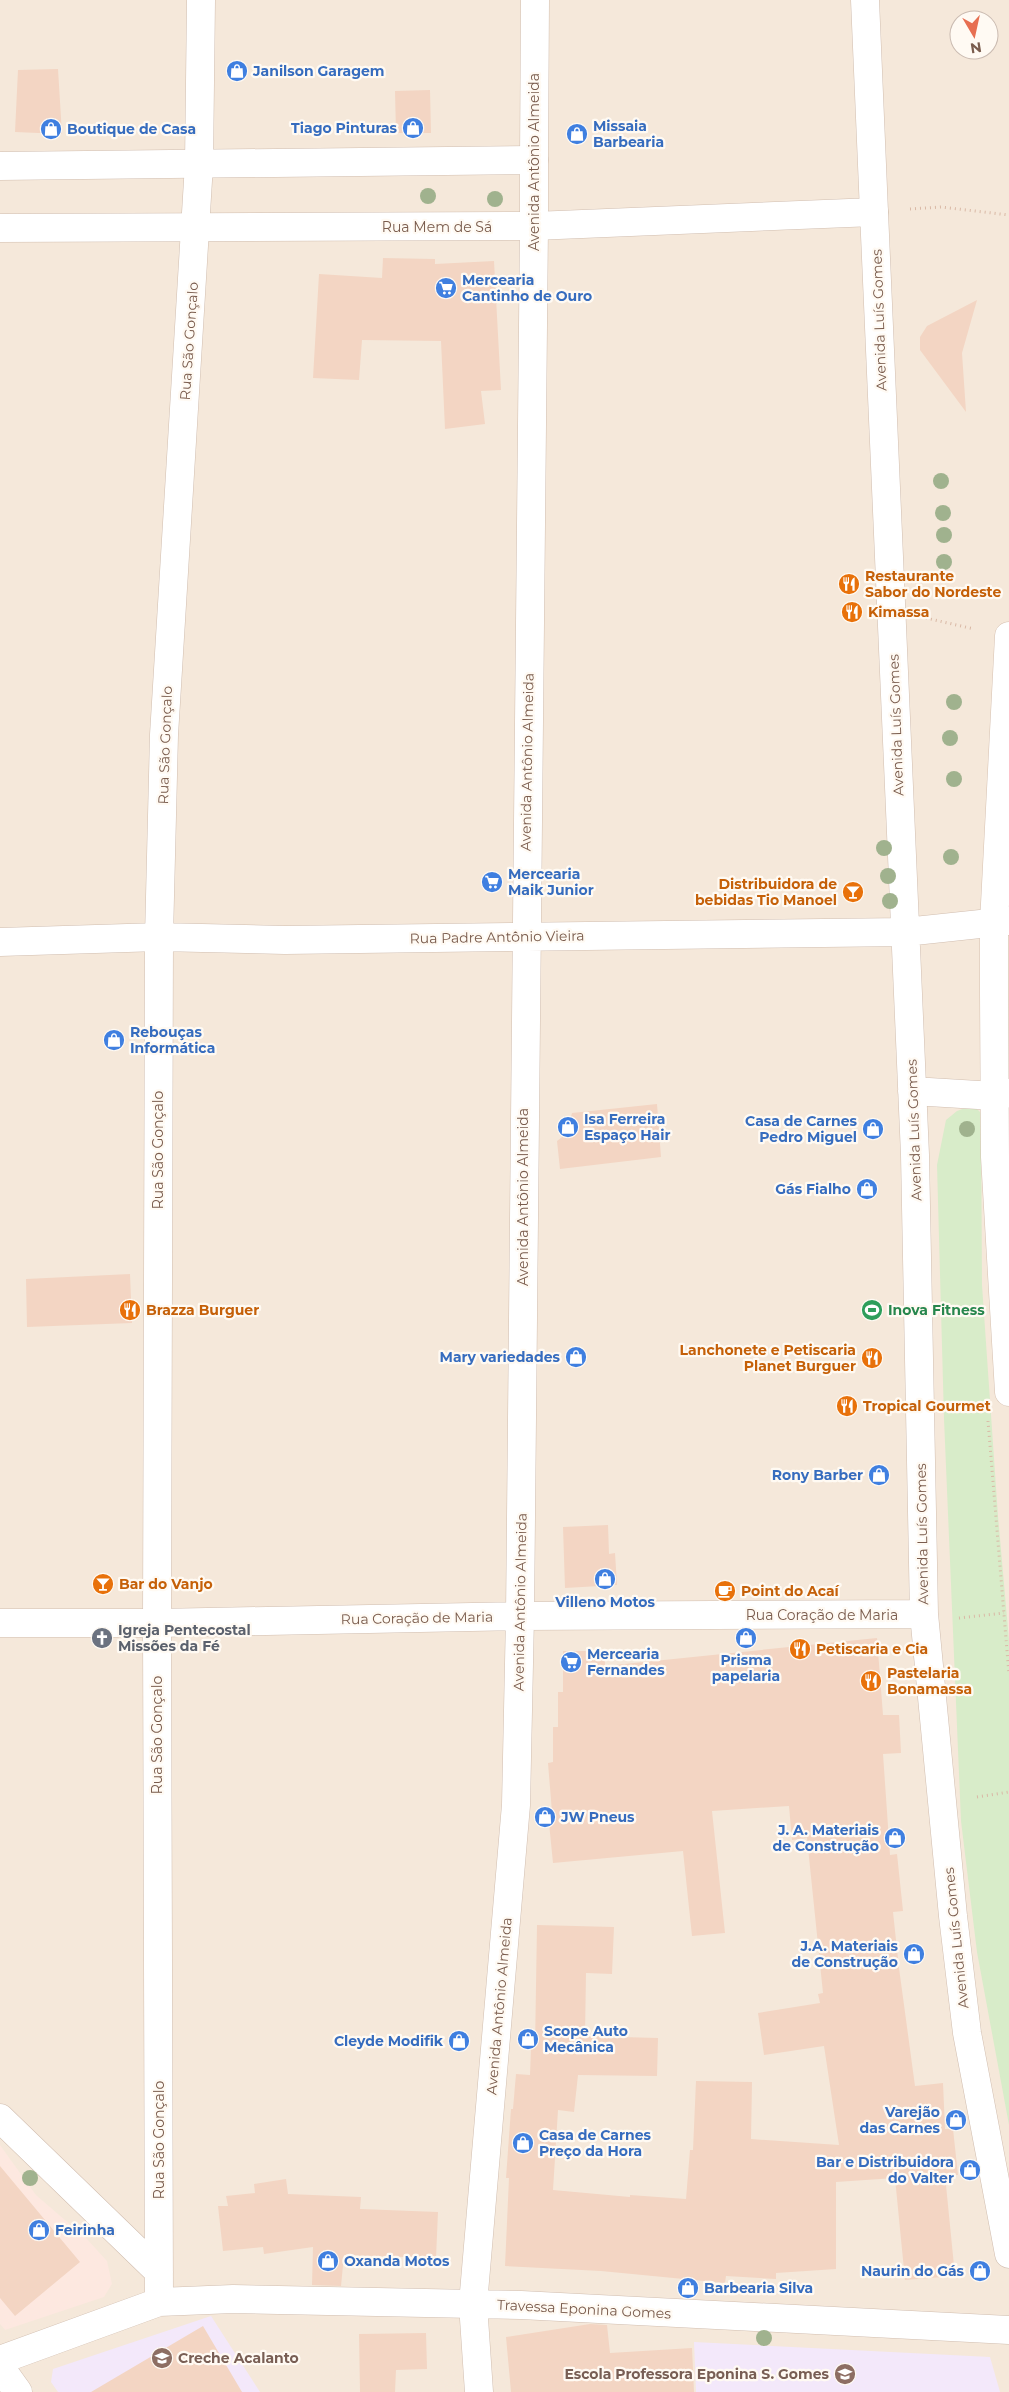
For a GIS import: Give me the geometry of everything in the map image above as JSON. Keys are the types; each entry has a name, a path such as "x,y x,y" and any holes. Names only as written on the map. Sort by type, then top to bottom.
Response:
{"street":[{"name":"Rua São Gonçalo","path":"159,2302 157,1623 159,937 164,735 199,164 201,0"},
{"name":"Avenida Antônio Almeida","path":"479,2392 473,2304 516,1805 520,1616 535,0"},
{"name":"Avenida Luís Gomes","path":"865,0 912,1091 919,1311 924,1614 953,1916 967,2033 1009,2254"},
{"path":"0,166 534,160"},
{"name":"Rua Mem de Sá","path":"0,228 534,226 874,212"},
{"path":"1009,636 1002,922 1002,1094 995,1157 1009,1392"},
{"name":"Rua Padre Antônio Vieira","path":"0,942 159,937 285,940 905,932 1002,922"},
{"path":"912,1091 1002,1094"},
{"name":"Rua Coração de Maria","path":"0,1622 157,1623 520,1616 924,1614"},
{"path":"0,2118 159,2272"},
{"name":"Travessa Eponina Gomes","path":"0,2360 159,2302 233,2299 473,2304 1009,2330"},
{"path":"0,2367 18,2392"}],"path":[{"path":"874,212 941,207 1009,214"},
{"path":"891,611 982,630"},
{"path":"956,1618 1004,1613"},
{"path":"973,1797 1009,1792"}],"shaded area":[{"path":"0,0 1009,0 1009,2392 0,2392"},
{"name":"Feirinha","path":"0,2145 36,2195 87,2239 107,2261 112,2284 104,2297 5,2330 0,2324"},
{"name":"Creche Acalanto","path":"211,2316 260,2392 58,2392 51,2382 53,2369"},
{"name":"Escola Professora Eponina S. Gomes","path":"694,2342 990,2357 1000,2392 696,2392"}],"green space":[{"path":"973,1105 981,1113 982,1285 998,1516 1009,1640 1009,2125 977,1952 961,1821 944,1419 937,1165 946,1120 957,1111"}],"building":[{"path":"58,69 62,134 15,132 18,70"},
{"path":"430,90 431,133 396,133 395,91"},
{"path":"383,258 435,259 435,264 494,261 501,390 481,391 485,424 445,429 441,341 362,340 359,380 313,378 319,274 382,278"},
{"path":"977,300 962,353 966,412 920,350 920,337 927,326"},
{"path":"657,1104 661,1157 560,1169 557,1141 566,1134 572,1113"},
{"path":"130,1274 132,1323 27,1327 26,1279"},
{"path":"608,1525 609,1554 615,1553 617,1585 565,1588 563,1527"},
{"path":"877,1638 883,1715 899,1715 901,1753 883,1754 890,1855 897,1854 903,1911 893,1912 899,1968 915,2086 943,2083 945,2129 953,2129 958,2175 945,2175 955,2276 905,2280 895,2178 836,2182 836,2269 776,2273 776,2279 726,2276 725,2283 601,2271 505,2266 509,2178 506,2178 511,2109 513,2109 516,2074 530,2075 531,2048 535,2048 537,1925 614,1927 612,1974 586,1973 585,2036 658,2038 657,2076 578,2075 574,2112 558,2110 553,2190 630,2197 630,2195 686,2199 690,2150 693,2150 696,2081 752,2082 751,2139 839,2145 824,2046 764,2055 758,2013 820,2003 818,1994 823,1993 807,1838 792,1840 789,1806 712,1811 725,1933 692,1936 683,1851 553,1863 548,1813 552,1812 548,1763 553,1762 553,1727 558,1727 558,1692 563,1692 563,1651 605,1651 605,1666"},
{"path":"0,2166 80,2262 15,2316 0,2298"},
{"path":"286,2179 288,2194 361,2197 360,2209 438,2212 436,2258 344,2255 341,2286 312,2285 313,2247 264,2254 263,2247 223,2251 218,2206 228,2206 226,2196 255,2193 254,2184"},
{"path":"590,2324 607,2325 610,2353 692,2348 694,2392 511,2392 506,2337"},
{"name":"Creche Acalanto","path":"203,2326 242,2392 91,2392"},
{"path":"426,2333 427,2369 396,2370 395,2392 360,2392 359,2334"}],"place":[{"name":"Janilson Garagem","path":"237,71"},
{"name":"Tiago Pinturas","path":"413,128"},
{"name":"Boutique de Casa","path":"51,129"},
{"name":"Missaia Barbearia","path":"577,134"},
{"name":"Mercearia Cantinho de Ouro","path":"446,288"},
{"name":"Restaurante Sabor do Nordeste","path":"849,584"},
{"name":"Kimassa","path":"852,612"},
{"name":"Mercearia Maik Junior","path":"492,882"},
{"name":"Distribuidora de bebidas Tio Manoel","path":"853,892"},
{"name":"Rebouças Informática","path":"114,1040"},
{"name":"Isa Ferreira Espaço Hair","path":"568,1127"},
{"name":"Casa de Carnes Pedro Miguel","path":"873,1129"},
{"name":"Gás Fialho","path":"867,1189"},
{"name":"Brazza Burguer","path":"130,1310"},
{"name":"Inova Fitness","path":"872,1310"},
{"name":"Mary variedades","path":"576,1357"},
{"name":"Lanchonete e Petiscaria Planet Burguer","path":"872,1358"},
{"name":"Tropical Gourmet","path":"847,1406"},
{"name":"Rony Barber","path":"879,1475"},
{"name":"Villeno Motos","path":"605,1579"},
{"name":"Bar do Vanjo","path":"103,1584"},
{"name":"Point do Acaí","path":"725,1591"},
{"name":"Igreja Pentecostal Missões da Fé","path":"102,1638"},
{"name":"Prisma papelaria","path":"746,1638"},
{"name":"Petiscaria e Cia","path":"800,1649"},
{"name":"Mercearia Fernandes","path":"571,1662"},
{"name":"Pastelaria Bonamassa","path":"871,1681"},
{"name":"JW Pneus","path":"545,1817"},
{"name":"J. A. Materiais de Construção","path":"895,1838"},
{"name":"J.A. Materiais de Construção","path":"914,1954"},
{"name":"Scope Auto Mecânica","path":"528,2039"},
{"name":"Cleyde Modifik","path":"459,2041"},
{"name":"Varejão das Carnes","path":"956,2120"},
{"name":"Casa de Carnes Preço da Hora","path":"523,2143"},
{"name":"Bar e Distribuidora do Valter","path":"970,2170"},
{"name":"Feirinha","path":"39,2230"},
{"name":"Oxanda Motos","path":"328,2261"},
{"name":"Naurin do Gás","path":"980,2271"},
{"name":"Barbearia Silva","path":"688,2288"},
{"name":"Creche Acalanto","path":"162,2358"},
{"name":"Escola Professora Eponina S. Gomes","path":"845,2374"}]}
